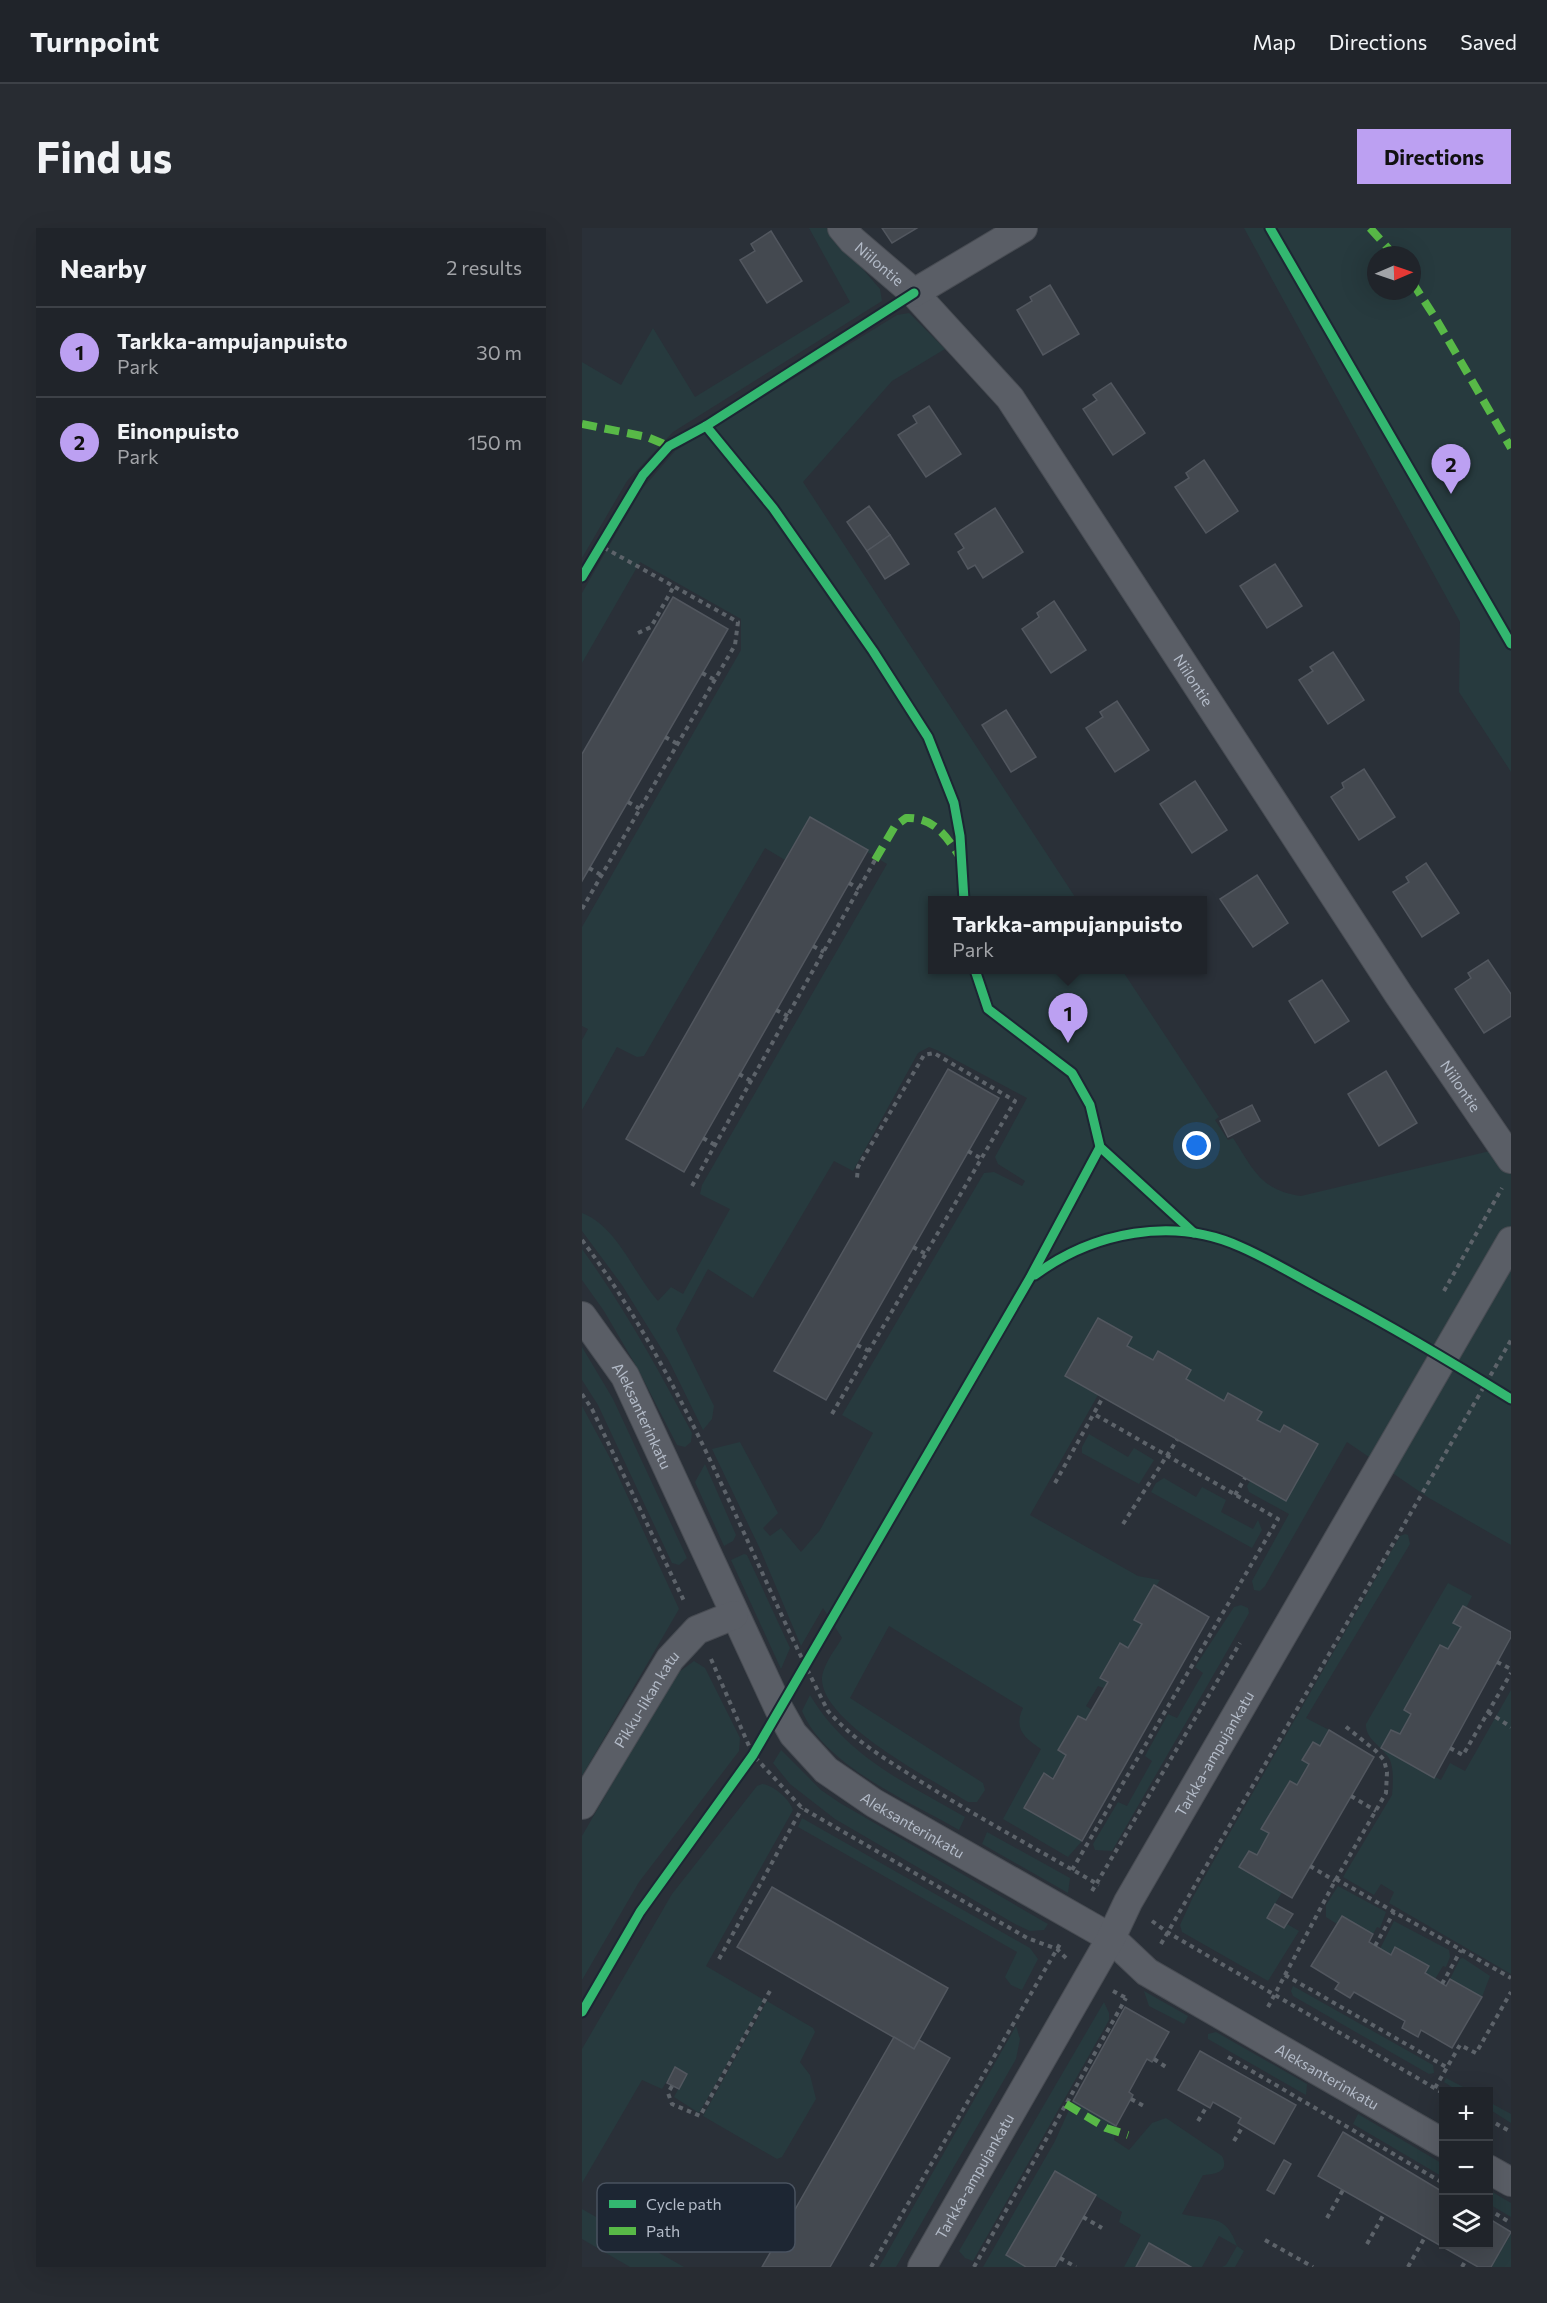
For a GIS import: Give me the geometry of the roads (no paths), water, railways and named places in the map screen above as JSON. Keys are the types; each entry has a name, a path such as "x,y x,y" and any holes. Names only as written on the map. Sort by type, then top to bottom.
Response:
{"street":[{"name":"Niilontie","path":"842,228 852,240 914,293 1010,398 1412,1014 1508,1170"},
{"path":"914,293 1023,228"},
{"name":"Tarkka-ampujankatu","path":"922,2267 1111,1938 1128,1902 1511,1241"},
{"name":"Aleksanterinkatu","path":"582,1316 625,1376 779,1709 793,1734 826,1770 874,1803 1111,1938 1147,1971 1440,2141"},
{"name":"Pikku-Iikan katu","path":"582,1806 670,1659 697,1630 734,1615"},
{"path":"1493,2172 1511,2182"}],"place":[{"name":"Einonpuisto","path":"1451,494"},
{"name":"Tarkka-ampujanpuisto","path":"1068,1043"}]}
